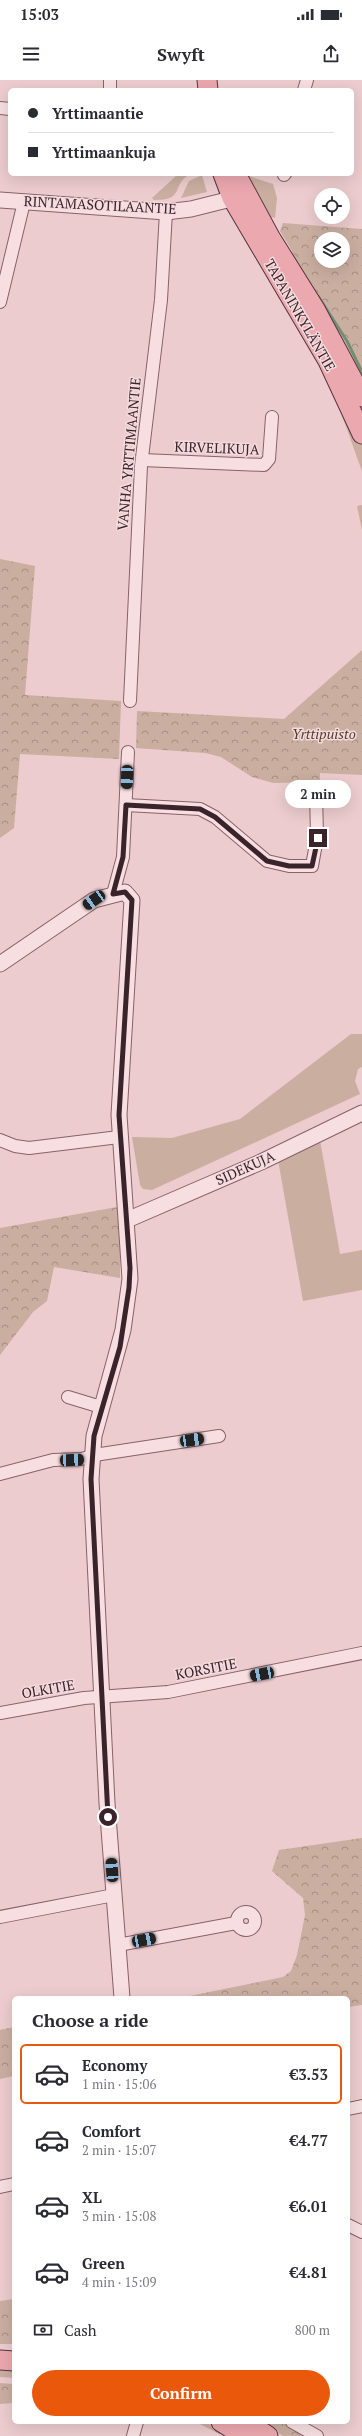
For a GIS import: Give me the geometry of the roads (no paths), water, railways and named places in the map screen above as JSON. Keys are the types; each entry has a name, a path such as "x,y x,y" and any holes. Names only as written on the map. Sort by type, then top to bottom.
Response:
{"main road":[{"path":"224,176 239,197"},
{"path":"236,176 239,197"},
{"name":"TAPANINKYLÄNTIE","path":"239,197 270,237 315,309 362,397"},
{"name":"TAPANINKYLÄNTIE","path":"239,197 328,361 362,434"},
{"path":"0,2349 12,2349"},
{"path":"0,2360 12,2361"},
{"path":"224,2424 244,2436"},
{"path":"250,2424 268,2436"}],"street":[{"name":"RINTAMASOTILAANTIE","path":"0,200 166,212 191,209 239,197"},
{"path":"0,302 24,202"},
{"name":"VANHA YRTTIMAANTIE","path":"130,701 142,460 160,307 166,212"},
{"name":"KIRVELIKUJA","path":"142,460 264,465 269,459 272,417"},
{"path":"113,894 123,857 128,752"},
{"path":"126,805 200,809 215,817 267,861 289,866 312,866 318,838 316,791"},
{"path":"0,964 94,900 125,892 132,900 129,916 119,1137 130,1268 126,1314 113,1370 101,1407 92,1456 91,1498 101,1696 122,1996"},
{"name":"SIDEKUJA","path":"127,1220 261,1162 362,1113"},
{"path":"0,1140 15,1146 29,1148 119,1137"},
{"path":"68,1397 101,1407"},
{"path":"0,1474 53,1460 92,1456 219,1436"},
{"name":"KORSITIE","path":"101,1696 168,1692 362,1654"},
{"name":"OLKITIE","path":"0,1713 101,1696"},
{"path":"0,1917 114,1895"},
{"path":"118,1945 236,1923"},
{"path":"350,2109 362,2106"},
{"path":"0,2187 12,2184"},
{"path":"350,2226 362,2232"},
{"path":"133,2436 136,2424"},
{"path":"296,2424 317,2436"}],"waterway":[{"path":"318,296 347,341 362,372"}],"park label":[{"name":"Yrttipuisto","path":"324,734"}]}
